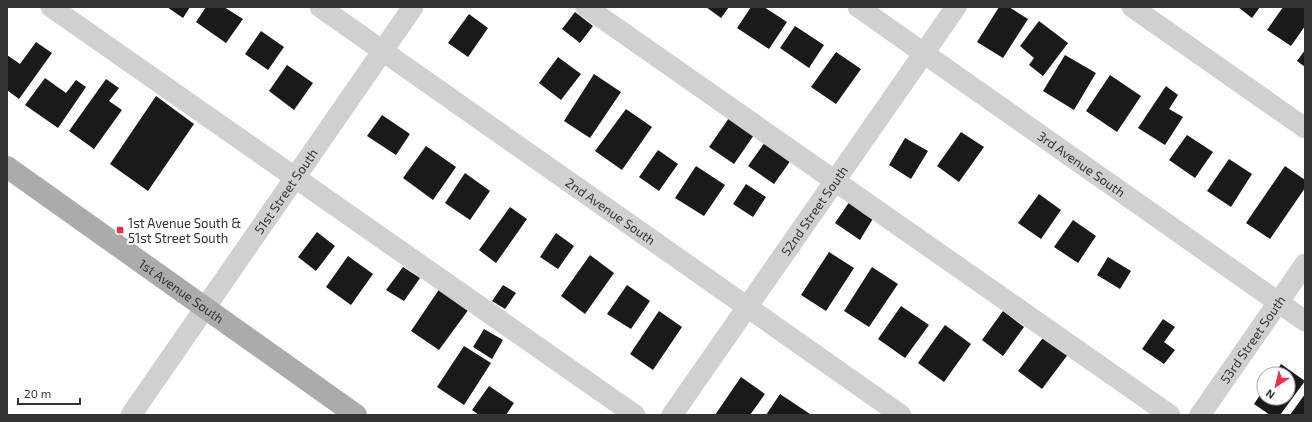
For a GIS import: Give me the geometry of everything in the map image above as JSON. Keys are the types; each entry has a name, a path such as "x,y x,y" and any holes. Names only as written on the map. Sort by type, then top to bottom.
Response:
{"main road":[{"name":"1st Avenue South","path":"7,166 204,309 356,415"}],"street":[{"path":"51,7 635,415"},
{"name":"2nd Avenue South","path":"320,7 901,415"},
{"name":"51st Street South","path":"131,415 413,7"},
{"path":"586,7 1170,415"},
{"name":"3rd Avenue South","path":"858,7 1305,321"},
{"name":"52nd Street South","path":"672,415 956,7"},
{"path":"1132,7 1305,128"},
{"name":"53rd Street South","path":"1200,415 1305,264"}],"building":[{"path":"167,7 190,7 183,18"},
{"path":"206,7 224,7 243,19 226,43 196,22"},
{"path":"706,7 729,7 721,18"},
{"path":"751,7 764,7 787,22 769,49 737,28"},
{"path":"999,7 1009,7 1028,19 1003,58 977,42"},
{"path":"1238,7 1260,7 1252,18"},
{"path":"1283,7 1305,7 1305,26 1291,46 1267,30"},
{"path":"575,12 593,26 580,43 562,29"},
{"path":"469,14 488,28 468,57 448,43"},
{"path":"1039,21 1068,43 1043,76 1029,65 1034,58 1020,46"},
{"path":"795,26 824,45 809,68 780,48"},
{"path":"261,31 284,47 268,70 245,54"},
{"path":"36,42 52,53 19,99 7,90 7,55 20,64"},
{"path":"1305,50 1305,67 1297,61"},
{"path":"836,52 861,69 836,104 811,87"},
{"path":"1065,55 1096,73 1074,110 1043,91"},
{"path":"558,57 581,74 561,100 539,83"},
{"path":"287,65 313,83 294,110 269,91"},
{"path":"594,74 621,92 590,138 564,121"},
{"path":"1110,75 1141,96 1117,132 1086,111"},
{"path":"45,78 66,93 76,80 86,87 58,128 25,105"},
{"path":"106,79 119,88 109,101 122,110 94,149 69,131"},
{"path":"1166,86 1178,95 1169,109 1183,117 1165,145 1138,128"},
{"path":"156,96 194,124 148,191 110,164"},
{"path":"626,109 652,127 622,170 595,151"},
{"path":"382,115 410,134 396,155 367,136"},
{"path":"729,118 754,135 734,164 709,147"},
{"path":"961,132 984,147 959,182 937,166"},
{"path":"1187,135 1213,152 1195,178 1169,160"},
{"path":"905,138 928,151 911,179 889,165"},
{"path":"765,142 791,160 774,184 748,166"},
{"path":"426,146 456,167 433,200 403,178"},
{"path":"658,150 678,164 659,191 639,177"},
{"path":"1229,159 1252,174 1231,207 1207,191"},
{"path":"696,166 725,185 704,216 675,198"},
{"path":"1285,166 1305,180 1305,188 1270,239 1246,223"},
{"path":"465,173 490,191 470,220 445,203"},
{"path":"746,184 766,197 753,217 733,204"},
{"path":"1039,194 1061,210 1041,239 1018,223"},
{"path":"850,201 874,217 860,240 835,223"},
{"path":"510,207 527,219 496,263 479,250"},
{"path":"1073,220 1096,236 1078,263 1054,247"},
{"path":"317,232 335,246 316,271 298,257"},
{"path":"556,233 574,246 558,269 540,257"},
{"path":"829,252 854,268 826,311 801,295"},
{"path":"590,255 614,273 585,314 561,296"},
{"path":"348,256 373,274 351,305 326,287"},
{"path":"1108,257 1131,271 1120,289 1097,275"},
{"path":"403,267 420,278 404,301 386,290"},
{"path":"872,267 898,284 869,327 844,311"},
{"path":"503,285 516,293 505,309 492,301"},
{"path":"627,285 650,301 631,329 607,314"},
{"path":"440,288 469,309 439,350 411,331"},
{"path":"901,306 929,325 905,358 878,339"},
{"path":"659,311 682,327 653,370 630,354"},
{"path":"1003,311 1024,327 1003,356 982,340"},
{"path":"1163,319 1175,327 1164,342 1175,350 1164,364 1142,349"},
{"path":"945,325 971,344 944,382 918,363"},
{"path":"484,329 503,340 492,359 473,347"},
{"path":"1045,335 1069,353 1042,389 1018,371"},
{"path":"464,346 491,363 464,405 437,387"},
{"path":"1296,375 1305,381 1296,393"},
{"path":"741,377 765,394 750,415 715,415"},
{"path":"489,386 514,403 506,415 479,415 472,410"},
{"path":"780,394 810,414 766,415"},
{"path":"1305,394 1305,415 1290,415"},
{"path":"1257,406 1287,406 1280,415 1270,415"}],"place":[{"name":"1st Avenue South & 51st Street South","path":"120,230"}]}
